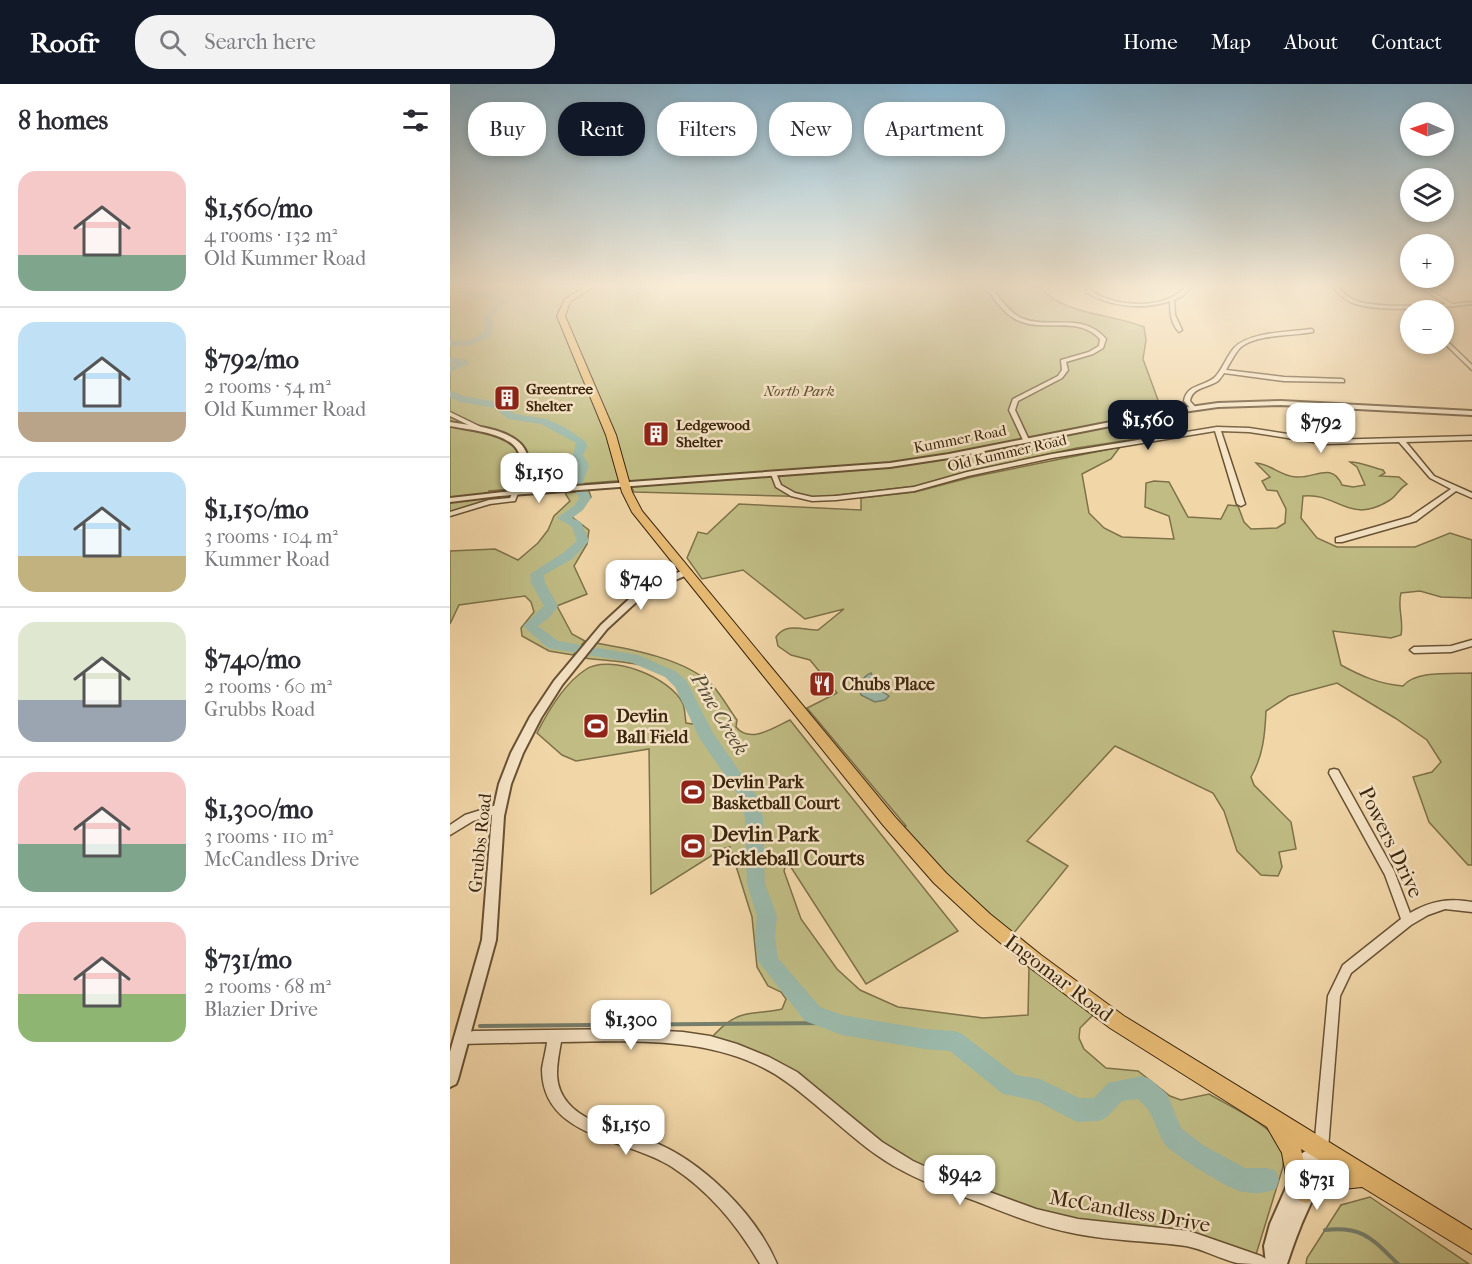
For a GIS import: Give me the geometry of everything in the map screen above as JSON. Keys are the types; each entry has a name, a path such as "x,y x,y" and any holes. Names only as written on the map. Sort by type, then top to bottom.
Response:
{"main road":[{"path":"571,340 611,435 625,485"},
{"name":"Ingomar Road","path":"625,485 637,512 889,821 940,878 984,919 1035,961 1117,1022 1472,1243"},
{"path":"1270,1118 1288,1140 1294,1153 1301,1188 1335,1177 1349,1175 1366,1177"}],"street":[{"path":"1026,440 1012,414 1015,400 1060,377 1065,370 1063,361 1094,352 1103,345 1103,340"},
{"path":"1193,408 1187,401 1188,395 1194,389 1214,382 1236,349 1252,340"},
{"path":"1454,350 1472,368"},
{"path":"1223,371 1284,379 1342,381"},
{"name":"Kummer Road","path":"450,500 514,496 561,489 900,464 1193,408 1281,403 1472,413"},
{"path":"450,415 510,440 523,452 524,464 514,496 450,514"},
{"path":"450,424 483,430"},
{"path":"1217,429 1241,504"},
{"name":"Old Kummer Road","path":"774,474 778,486 793,495 812,499 836,498 914,489 967,474 1062,454 1217,429 1249,430 1319,442 1472,438"},
{"path":"1401,440 1428,474 1472,496"},
{"path":"1339,540 1413,519 1455,489"},
{"name":"Grubbs Road","path":"450,1079 490,930 500,808 510,771 528,731 554,689 590,642 638,595 652,586 686,572"},
{"path":"1414,650 1451,649 1472,643"},
{"name":"Powers Drive","path":"1321,1149 1334,996 1347,969 1407,921 1390,874 1334,773"},
{"path":"450,831 469,818 500,808"},
{"path":"1407,921 1435,905 1452,903 1472,907"},
{"path":"555,1037 548,1073 551,1088 562,1109 588,1126 641,1144 677,1161 726,1204 745,1226 770,1264"},
{"name":"McCandless Drive","path":"461,1038 676,1037 723,1045 740,1050 792,1077 894,1158 944,1182 1044,1219 1078,1227 1189,1239 1261,1264"},
{"path":"1277,1264 1301,1188 1317,1166 1321,1149"}],"green space":[{"name":"North Park","path":"450,340 1146,340 1143,359 1162,411 1150,414 1151,417 1164,415 1169,434 1077,448 970,471 925,485 821,497 634,492 628,480 489,491 487,499 483,502 450,512"},
{"path":"1120,447 1111,459 1082,474 1089,513 1104,528 1122,537 1174,539 1169,516 1145,507 1146,483 1169,482 1188,517 1221,519 1228,505 1238,506 1244,522 1251,529 1277,528 1285,523 1286,509 1277,491 1267,490 1262,481 1270,477 1256,463 1290,476 1303,477 1328,472 1338,478 1342,485 1353,487 1365,485 1357,467 1350,462 1383,470 1385,473 1380,476 1399,477 1407,484 1390,500 1364,510 1315,496 1303,496 1301,518 1317,538 1337,547 1415,547 1450,533 1472,540 1472,598 1441,597 1420,591 1401,593 1401,635 1391,638 1333,631 1341,665 1378,681 1403,686 1416,677 1425,675 1472,673 1472,865 1468,865 1429,822 1413,777 1432,772 1441,762 1427,740 1337,683 1289,696 1266,711 1263,745 1251,777 1254,785 1291,822 1296,849 1279,852 1282,867 1278,876 1261,875 1237,851 1224,811 1213,793 1115,746 1027,841 1068,866 1009,939 895,828 906,826 807,708 837,693 810,660 791,655 778,646 776,637 780,632 790,628 818,630 844,609 805,619 743,570 702,579 687,558 698,532 707,534 739,504 861,510 861,498 915,492 972,477"},
{"path":"589,491 591,497 572,517 589,530 587,544 574,566 587,594 557,606 572,634 585,641 573,655 549,651 522,636 521,628 534,612 531,602 525,596 459,605 450,624 450,551 495,549 518,560 538,543 548,530 554,516 570,501 565,493"},
{"path":"596,643 658,657 689,669 713,686 737,720 736,727 742,732 762,733 790,720 958,931 866,984 787,861 784,871 801,919 837,969 860,990 898,1007 983,1018 1028,1015 1029,966 1099,1009 1080,1028 1079,1038 1084,1049 1106,1068 1138,1071 1170,1096 1181,1100 1209,1094 1250,1117 1270,1132 1283,1148 1283,1167 1254,1261 1206,1243 1078,1227 925,1174 792,1077 708,1041 733,1019 747,1014 782,1009 786,999 781,992 768,986 757,967 752,917 730,847 722,849 651,894 649,749 576,761 562,755 537,733 551,707 577,676 596,665 609,664 638,671 666,685 683,704 686,723 693,724 688,696 677,682 653,668 625,662 583,658"},
{"path":"1370,1197 1469,1264 1306,1264 1307,1258 1341,1205"}],"shaded area":[{"path":"871,673 879,689 889,696 885,700 875,702 861,695 862,682"}],"waterway":[{"name":"Pine Creek","path":"450,344 475,340"},
{"name":"Pine Creek","path":"450,361 464,361 464,364 450,369"},
{"name":"Pine Creek","path":"450,393 460,399 498,405 512,417 543,421 581,442 582,447 578,455 583,466 577,482 585,498 579,507 563,518 577,525 583,541 568,556 537,574 538,583 551,606 530,626 553,645 633,658 670,674 681,684 706,735 748,796 754,818 756,884 767,916 765,937 768,961 813,1014 842,1025 925,1039 954,1041 1011,1086 1040,1090 1077,1110 1099,1109 1116,1091 1142,1087 1159,1102 1173,1136 1195,1153 1243,1180 1267,1180"},
{"path":"480,1026 836,1023"},
{"name":"Pine Creek","path":"1325,1230 1358,1232 1374,1241 1398,1264"}],"place":[{"name":"Greentree Shelter","path":"507,398"},
{"name":"Ledgewood Shelter","path":"656,434"},
{"name":"Chubs Place","path":"822,684"},
{"name":"Devlin Ball Field","path":"596,726"},
{"name":"Devlin Park Basketball Court","path":"693,792"},
{"name":"Devlin Park Pickleball Courts","path":"693,846"}]}
